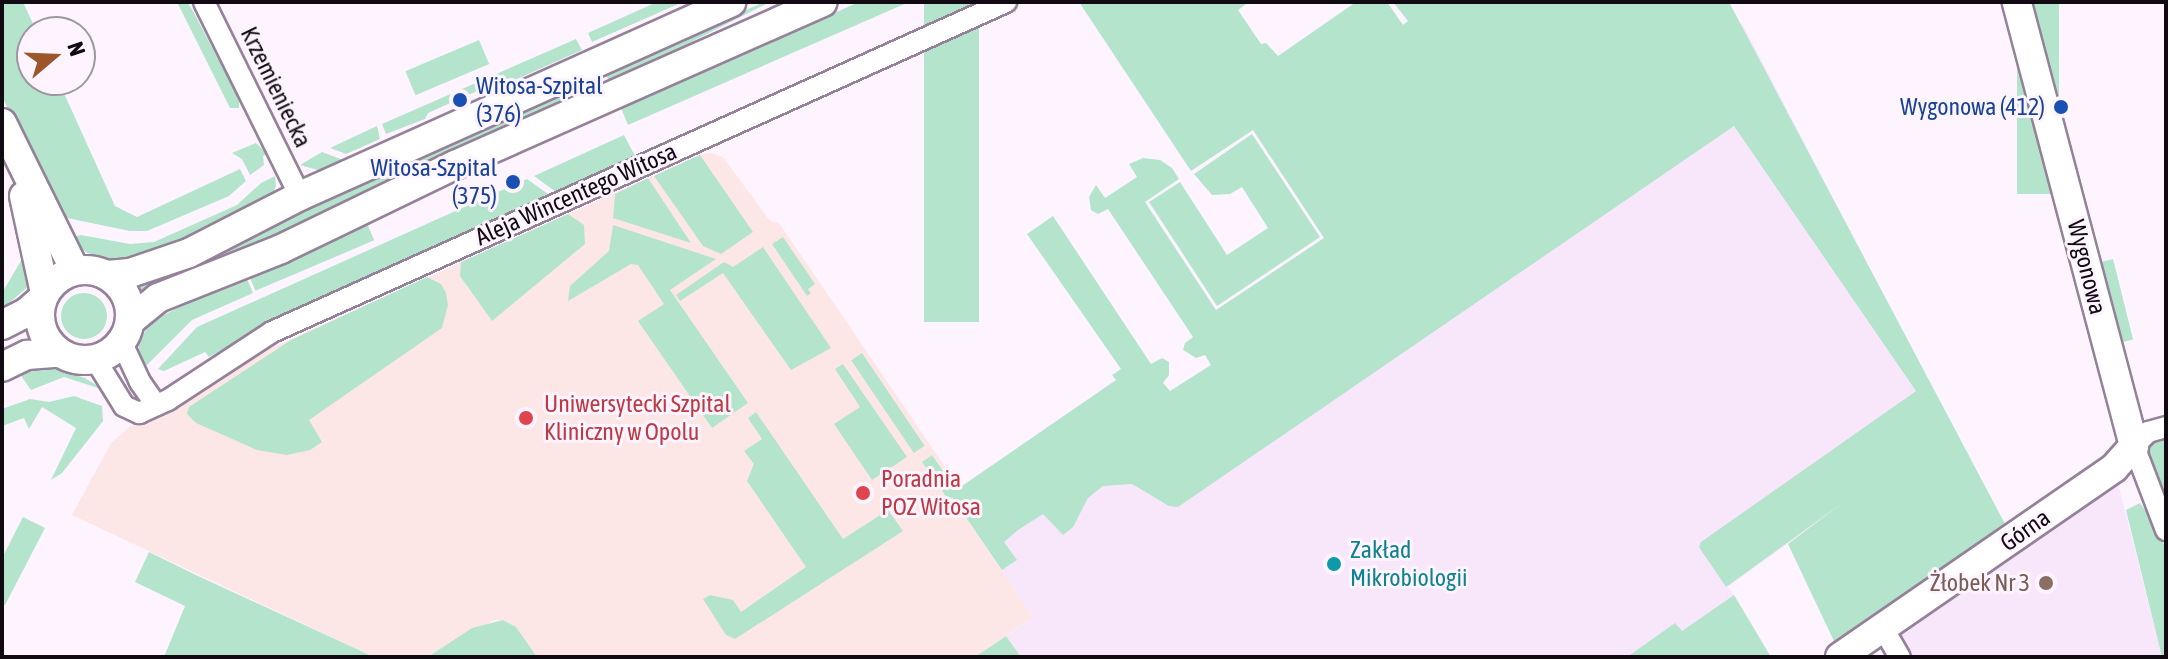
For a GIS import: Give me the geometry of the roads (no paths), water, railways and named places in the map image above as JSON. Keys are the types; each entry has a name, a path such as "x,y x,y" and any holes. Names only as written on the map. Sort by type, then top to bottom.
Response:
{"street":[{"name":"Krzemieniecka","path":"204,2 300,196"},
{"path":"2,325 27,312 58,279 75,271 107,275 130,273 189,253 300,196 731,2"},
{"path":"2,367 27,355 57,353 73,360 95,359 158,298 253,261 455,165 822,2"},
{"name":"Aleja Wincentego Witosa","path":"156,405 272,332 1006,2"},
{"name":"Wygonowa","path":"2017,2 2134,446 2166,530"},
{"path":"2,123 75,271"},
{"path":"14,149 44,296 40,321 57,353"},
{"path":"95,359 124,406 139,413 156,405 140,382 126,330 126,296 107,275"},
{"name":"Górna","path":"1840,657 2114,468 2148,432 2166,427"},
{"path":"1883,628 1900,657"}],"place":[{"name":"Witosa-Szpital (376)","path":"460,100"},
{"name":"Wygonowa (412)","path":"2061,107"},
{"name":"Witosa-Szpital (375)","path":"513,182"},
{"name":"Uniwersytecki Szpital Kliniczny w Opolu","path":"526,418"},
{"name":"Poradnia POZ Witosa","path":"863,493"},
{"name":"Zakład Mikrobiologii","path":"1334,564"},
{"name":"Żłobek Nr 3","path":"2046,583"}]}
